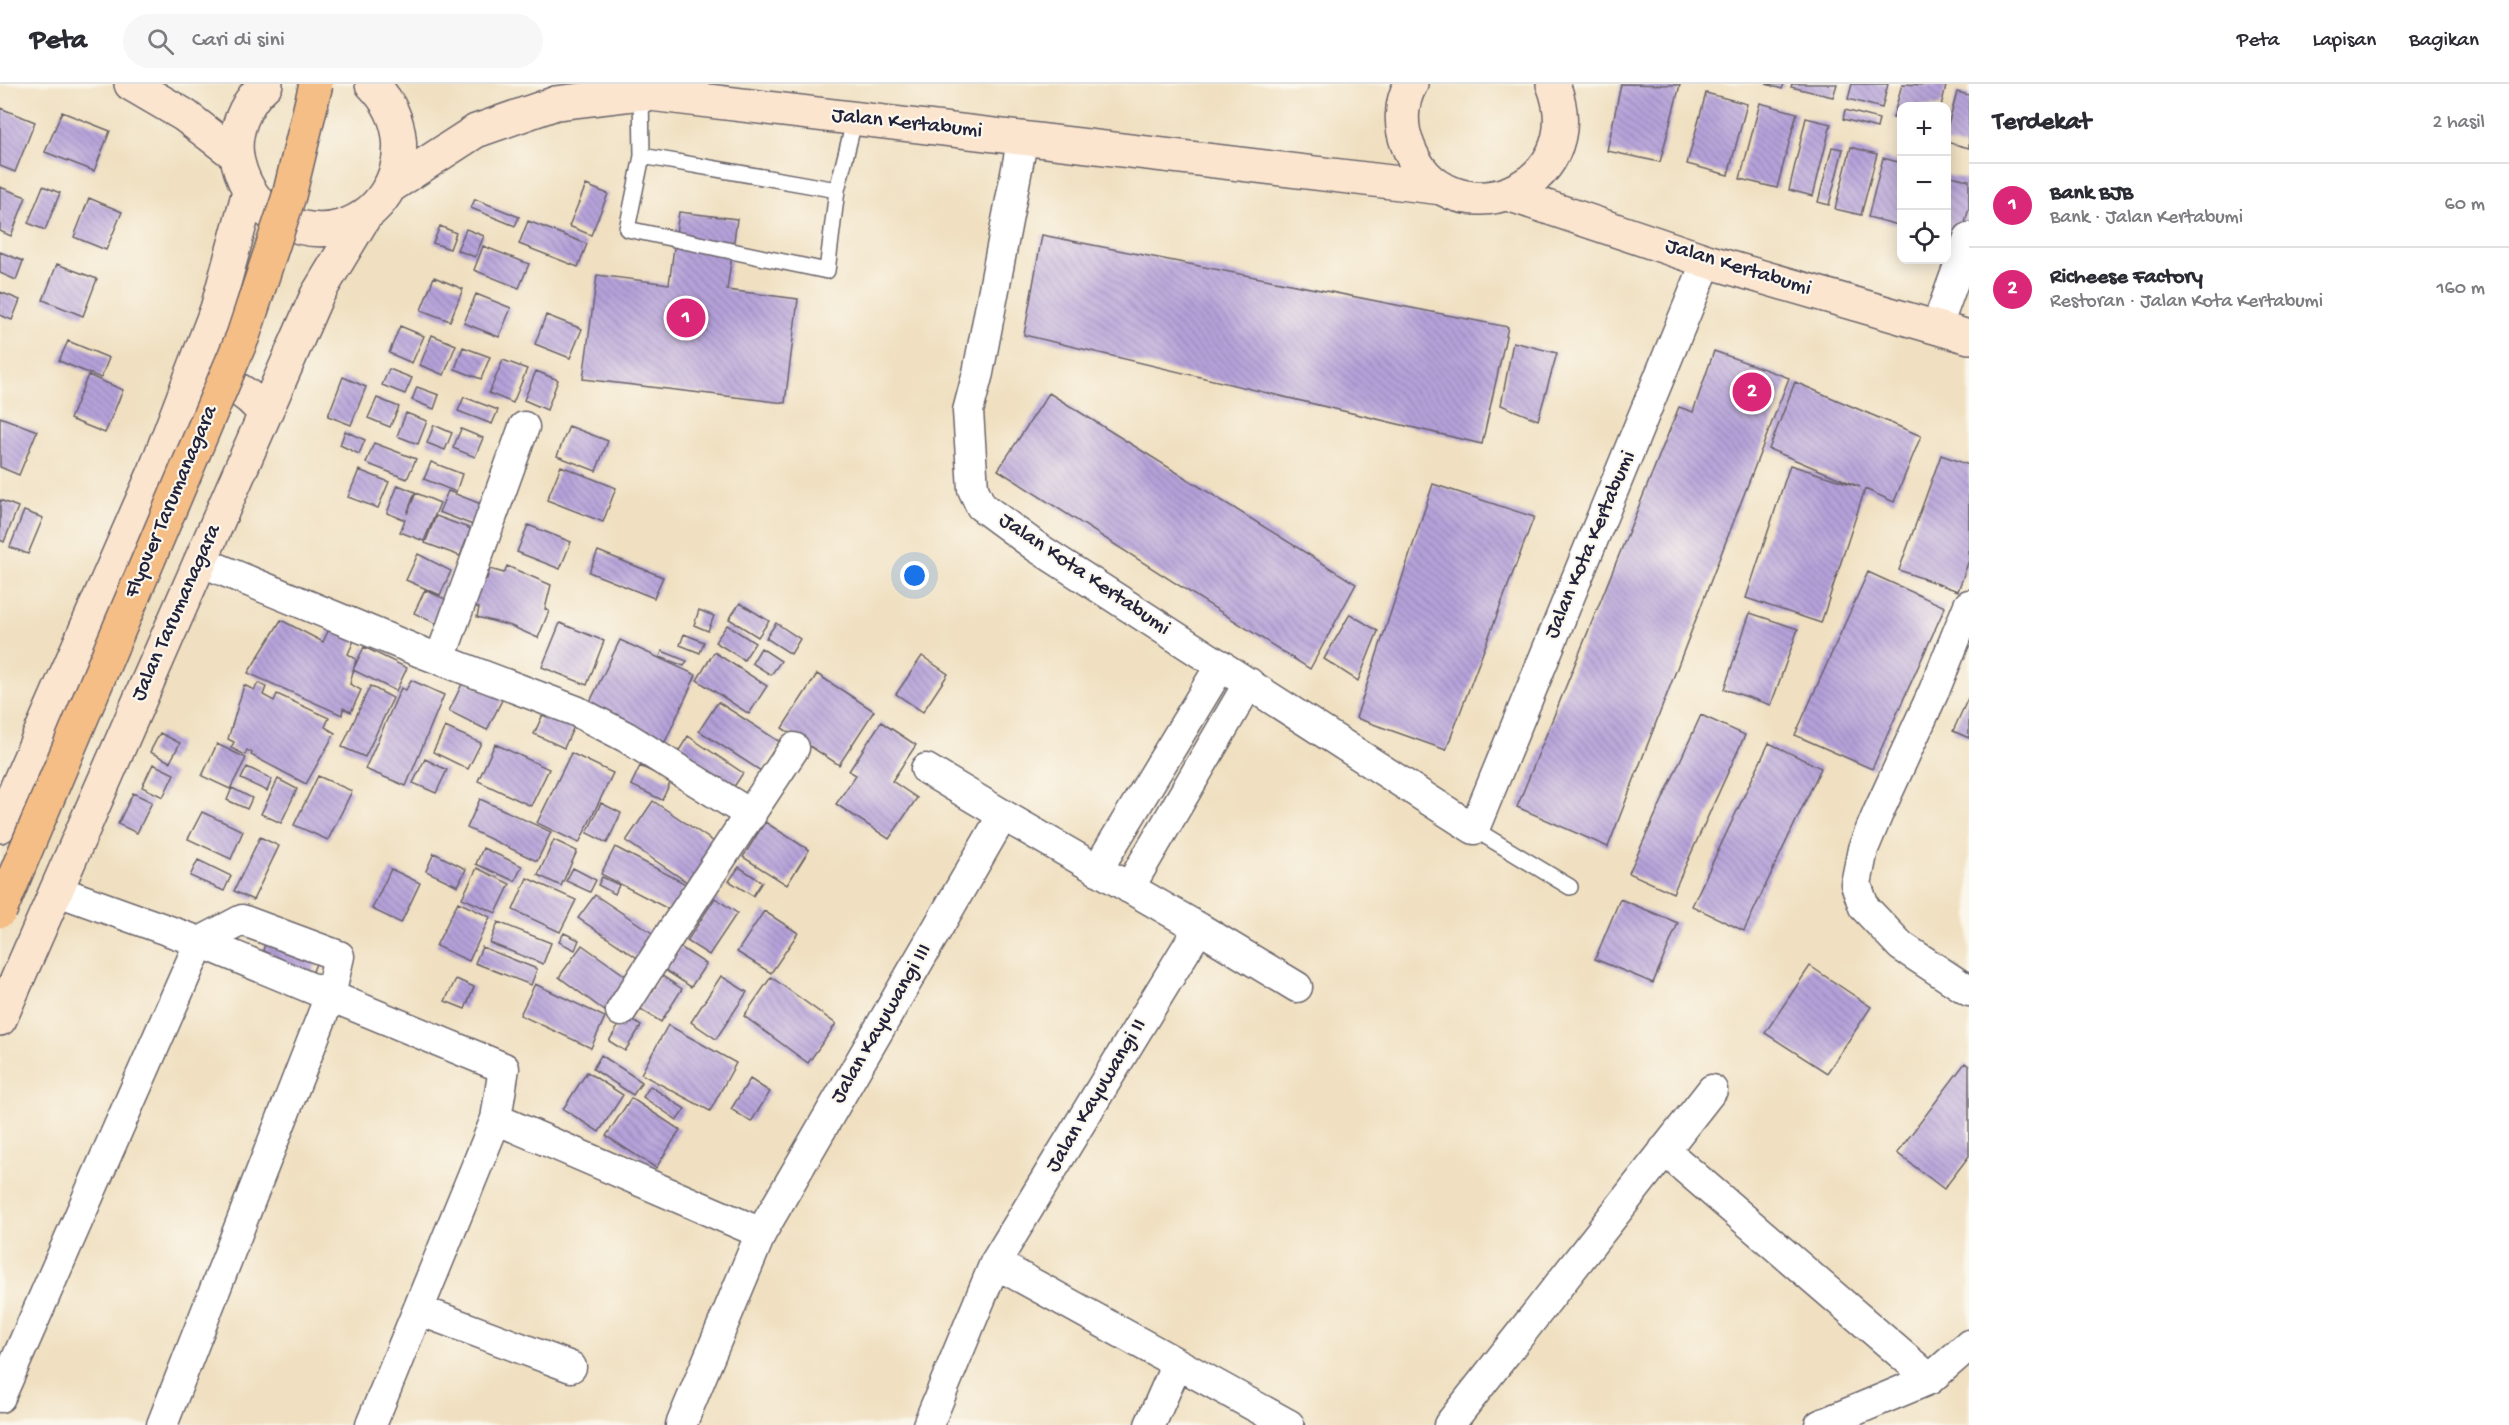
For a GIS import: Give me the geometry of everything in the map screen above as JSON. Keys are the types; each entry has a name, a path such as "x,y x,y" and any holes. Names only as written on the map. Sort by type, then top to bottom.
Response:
{"main road":[{"path":"131,84 184,115 236,155"},
{"path":"266,84 251,100 242,117 237,136 236,155 241,174 261,206 276,217 302,227 331,228 350,223 366,214 391,186 399,167 401,149 399,129 393,111 383,95 372,84"},
{"name":"Flyover Tarumanagara","path":"0,910 243,336 290,196 316,84"},
{"path":"1411,84 1402,111 1403,134 1411,156 1424,174 1442,188 1463,197 1486,199 1508,194 1528,184 1545,168 1556,148 1561,126 1561,90"},
{"name":"Jalan Kertabumi","path":"391,186 476,131 556,103 641,93 1442,188"},
{"path":"0,826 155,471 217,309 249,190"},
{"name":"Jalan Kertabumi","path":"1508,194 1707,261 1969,337"},
{"name":"Jalan Tarumanagara","path":"0,1019 317,295 366,214"},
{"path":"186,390 203,384 230,386 253,399 264,413"}],"street":[{"name":"Jalan Kota Kertabumi","path":"1023,137 978,373 968,411 973,489 981,506 1038,548 1474,829 1707,261"},
{"path":"1937,326 1969,238"},
{"path":"440,659 524,427"},
{"path":"200,561 440,659 576,711 626,737 751,815"},
{"path":"1969,605 1934,691 1863,849 1856,884 1864,908 1901,946 1969,991"},
{"path":"1097,870 1221,665"},
{"path":"1129,888 1249,684"},
{"path":"621,1011 670,933 794,748"},
{"path":"926,769 1297,987"},
{"name":"Jalan Kayuwangi III","path":"681,1425 761,1233 1003,815"},
{"path":"55,890 200,942 504,1068 496,1119 371,1425"},
{"path":"0,1397 200,942 242,920 339,956 330,996 170,1423"},
{"name":"Jalan Kayuwangi II","path":"927,1425 996,1263 1199,928"},
{"path":"1449,1425 1712,1090"},
{"path":"496,1119 761,1233"},
{"path":"1664,1150 1930,1379"},
{"path":"996,1263 1289,1425"},
{"path":"418,1310 571,1367"},
{"path":"1820,1425 1930,1379 1969,1345"},
{"path":"1150,1425 1177,1364"}],"lane":[{"path":"641,93 642,156 627,229 827,271 837,190 855,118"},
{"path":"642,156 837,190"},
{"name":"Jalan Kota Kertabumi","path":"1474,829 1570,887"}],"building":[{"path":"1621,84 1680,85 1660,162 1607,151"},
{"path":"1766,84 1784,84 1782,89"},
{"path":"1792,84 1837,84 1833,97 1791,87"},
{"path":"1852,84 1888,84 1882,108 1848,99"},
{"path":"1902,84 1946,86 1942,102 1897,102"},
{"path":"1957,92 1969,95 1969,148 1951,143 1951,114"},
{"path":"1706,93 1747,104 1728,175 1687,164"},
{"path":"1760,103 1797,113 1777,188 1740,179"},
{"path":"1897,103 1897,119 1893,118"},
{"path":"0,108 35,122 15,172 0,166"},
{"path":"1845,110 1879,119 1877,128 1843,119"},
{"path":"62,112 110,131 94,171 45,152"},
{"path":"1806,118 1831,124 1813,196 1789,190"},
{"path":"1832,147 1843,149 1829,205 1818,202"},
{"path":"1851,147 1877,154 1861,215 1835,209"},
{"path":"1883,158 1897,162 1897,225 1868,217"},
{"path":"1951,176 1969,180 1969,208 1961,238 1951,235"},
{"path":"586,185 608,194 591,235 569,226"},
{"path":"43,186 60,193 45,230 28,223"},
{"path":"0,187 26,197 11,236 0,231"},
{"path":"89,198 122,212 106,250 74,237"},
{"path":"475,199 519,217 515,226 471,208"},
{"path":"679,212 737,219 727,290 798,299 785,403 583,379 597,275 669,284"},
{"path":"528,221 587,244 578,267 519,244"},
{"path":"440,226 456,233 450,249 433,243"},
{"path":"466,229 484,236 475,257 457,250"},
{"path":"1042,235 1508,327 1482,444 1024,335"},
{"path":"483,246 529,264 519,288 474,270"},
{"path":"0,252 23,261 16,280 0,273"},
{"path":"57,264 97,279 83,316 43,300"},
{"path":"434,277 463,289 450,321 421,310"},
{"path":"0,292 20,300 12,320 0,315"},
{"path":"476,294 511,308 499,337 464,323"},
{"path":"546,315 582,329 570,358 535,344"},
{"path":"400,326 424,336 412,363 389,353"},
{"path":"432,335 456,345 444,375 420,365"},
{"path":"68,341 109,358 101,378 59,361"},
{"path":"1513,342 1557,353 1538,420 1501,405"},
{"path":"463,347 490,357 481,379 455,369"},
{"path":"1714,351 1789,378 1608,847 1517,807 1679,407 1693,412"},
{"path":"503,360 527,369 513,403 489,393"},
{"path":"389,369 412,378 405,394 382,385"},
{"path":"536,371 558,380 547,410 524,400"},
{"path":"88,375 123,390 105,433 70,419"},
{"path":"343,377 366,387 351,425 328,416"},
{"path":"1795,382 1921,436 1894,502 1865,489 1821,623 1746,598 1790,465 1860,487 1769,449"},
{"path":"417,387 439,395 434,409 412,400"},
{"path":"1049,393 1356,584 1310,669 998,470"},
{"path":"464,397 498,410 492,424 458,411"},
{"path":"377,398 399,407 390,427 368,418"},
{"path":"406,413 427,421 418,444 397,436"},
{"path":"0,417 37,431 19,475 0,467"},
{"path":"434,425 452,433 445,450 427,443"},
{"path":"569,426 608,441 596,471 557,456"},
{"path":"461,429 483,438 475,457 453,448"},
{"path":"345,431 365,440 359,454 340,445"},
{"path":"374,443 416,459 407,479 366,463"},
{"path":"1941,455 1969,465 1969,560 1958,591 1899,570"},
{"path":"431,462 462,474 456,492 424,479"},
{"path":"561,466 616,488 603,522 547,500"},
{"path":"359,470 389,482 378,508 348,497"},
{"path":"1433,484 1534,517 1446,750 1356,718"},
{"path":"398,485 415,492 407,514 416,493 440,503 424,541 400,532 405,520 387,513"},
{"path":"448,491 486,506 478,527 439,512"},
{"path":"0,500 18,507 4,542 0,540"},
{"path":"24,511 43,518 28,554 10,547"},
{"path":"436,516 471,529 460,556 425,543"},
{"path":"528,525 571,542 560,569 517,552"},
{"path":"598,551 663,577 654,598 589,572"},
{"path":"418,554 451,571 440,595 406,580"},
{"path":"507,566 551,585 545,609 549,611 538,638 511,626 477,617 479,608 472,605 483,577 487,579 490,569 504,573"},
{"path":"1868,572 1945,607 1872,769 1795,735"},
{"path":"425,590 454,603 443,627 414,613"},
{"path":"740,603 769,621 758,637 729,619"},
{"path":"699,610 714,616 708,631 694,625"},
{"path":"1750,613 1798,629 1771,705 1724,689"},
{"path":"1350,614 1378,631 1358,681 1324,659"},
{"path":"281,620 323,642 331,625 356,636 348,654 356,659 350,684 361,690 351,712 343,708 342,715 248,673"},
{"path":"560,623 604,641 587,685 542,667"},
{"path":"776,623 800,639 791,654 766,638"},
{"path":"727,625 755,643 744,660 715,642"},
{"path":"684,634 704,642 700,653 680,645"},
{"path":"620,640 696,675 665,742 588,706"},
{"path":"364,647 407,668 396,691 353,670"},
{"path":"761,648 781,661 771,675 752,663"},
{"path":"662,651 687,661 684,666 660,657"},
{"path":"714,652 767,686 749,714 697,680"},
{"path":"922,656 948,674 923,712 896,694"},
{"path":"817,674 874,711 839,765 782,728"},
{"path":"411,680 444,695 406,786 365,769 401,688 406,690"},
{"path":"464,680 503,698 487,730 449,711"},
{"path":"258,683 266,687 263,695 274,701 277,694 329,718 325,727 335,733 306,784 251,755 252,753 247,750 245,755 231,748 234,742 228,739 244,685 254,690"},
{"path":"370,686 393,698 365,757 342,747"},
{"path":"1969,696 1969,738 1953,731"},
{"path":"718,702 780,742 761,771 699,731"},
{"path":"546,708 576,722 564,748 534,734"},
{"path":"1701,715 1745,735 1673,893 1629,873"},
{"path":"881,722 916,745 892,781 917,798 889,839 836,804 856,775 849,771"},
{"path":"445,727 481,743 468,769 433,752"},
{"path":"160,733 180,743 170,762 150,752"},
{"path":"688,736 743,773 728,796 673,760"},
{"path":"1769,743 1821,768 1744,931 1692,906"},
{"path":"217,744 246,758 230,789 202,776"},
{"path":"495,744 549,769 531,806 478,781"},
{"path":"571,753 613,773 579,843 537,823"},
{"path":"425,759 447,770 436,793 413,783"},
{"path":"153,764 174,774 163,797 142,787"},
{"path":"640,766 671,781 662,800 631,785"},
{"path":"247,767 272,779 267,791 241,779"},
{"path":"318,776 352,791 328,840 294,825"},
{"path":"278,779 297,789 281,823 261,814"},
{"path":"232,788 252,798 247,809 227,800"},
{"path":"133,793 152,802 137,833 118,824"},
{"path":"480,799 551,832 537,861 467,828"},
{"path":"653,801 720,846 693,886 626,841"},
{"path":"601,803 621,813 607,843 587,833"},
{"path":"202,812 243,831 231,859 188,839"},
{"path":"765,822 809,850 787,885 743,857"},
{"path":"260,837 279,846 253,900 234,891"},
{"path":"554,840 577,851 561,886 538,875"},
{"path":"615,847 686,884 672,911 601,874"},
{"path":"483,848 522,866 515,881 476,864"},
{"path":"434,853 466,869 458,886 426,871"},
{"path":"198,860 231,876 224,891 190,876"},
{"path":"739,867 762,882 753,896 729,881"},
{"path":"477,868 510,884 496,913 462,898"},
{"path":"573,868 596,880 590,892 566,881"},
{"path":"391,869 420,883 401,923 372,909"},
{"path":"602,877 619,885 615,894 598,885"},
{"path":"527,878 576,900 560,932 513,910"},
{"path":"595,895 658,937 642,961 578,918"},
{"path":"715,898 737,913 709,955 687,941"},
{"path":"1620,899 1678,923 1653,983 1595,959"},
{"path":"458,902 490,917 469,961 436,946"},
{"path":"764,911 798,933 771,973 737,952"},
{"path":"498,922 551,943 543,964 490,943"},
{"path":"564,933 579,940 575,950 559,942"},
{"path":"266,941 318,958 312,974 261,957"},
{"path":"582,945 637,984 613,1017 559,977"},
{"path":"482,947 537,969 531,985 475,963"},
{"path":"680,947 706,964 691,987 665,970"},
{"path":"1810,966 1871,1007 1827,1073 1765,1033"},
{"path":"661,975 682,989 661,1022 639,1008"},
{"path":"721,976 747,992 716,1039 691,1022"},
{"path":"771,977 836,1024 808,1063 744,1016"},
{"path":"456,979 474,987 465,1009 445,1001"},
{"path":"535,984 605,1017 591,1048 520,1015"},
{"path":"625,1015 641,1026 625,1051 609,1041"},
{"path":"668,1025 736,1063 710,1111 641,1074"},
{"path":"601,1055 642,1082 633,1095 593,1069"},
{"path":"1965,1063 1969,1066 1969,1156 1944,1189 1897,1153"},
{"path":"587,1072 623,1095 599,1132 563,1109"},
{"path":"750,1079 770,1092 751,1122 731,1109"},
{"path":"650,1086 685,1109 677,1120 643,1097"},
{"path":"631,1098 680,1130 656,1168 606,1136"}],"place":[{"name":"Bank BJB","path":"686,318"},
{"name":"Richeese Factory","path":"1752,392"}]}
